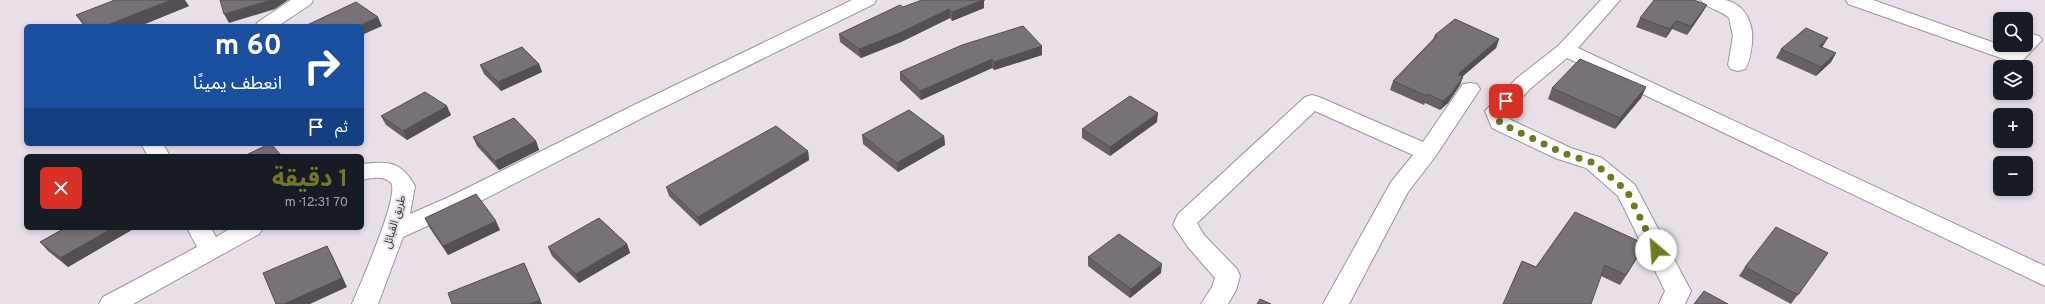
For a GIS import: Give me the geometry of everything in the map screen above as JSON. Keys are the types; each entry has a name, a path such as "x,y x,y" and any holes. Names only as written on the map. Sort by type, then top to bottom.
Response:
{"street":[{"path":"268,24 304,0"},
{"path":"392,232 457,203 634,114 867,0"},
{"path":"1611,0 1565,50 1524,83 1496,111 1500,123 1563,153 1594,163 1627,191 1678,291 1672,304"},
{"path":"1710,0 1733,11 1740,19 1743,38 1738,65"},
{"path":"1855,0 1993,49"},
{"path":"1565,50 1594,62 2045,277"},
{"path":"2001,52 2015,57 2020,52"},
{"path":"1336,304 1399,188 1427,152 1470,89"},
{"path":"1214,304 1224,290 1228,276 1196,241 1185,224 1186,220 1312,102 1427,152"},
{"name":"طريق القبائل","path":"364,172 378,170 389,171 399,177 404,186 402,203 386,254 365,304"},
{"path":"200,230 211,250"},
{"path":"112,304 247,230"}],"building":[{"path":"115,0 171,0 110,24 84,24 76,15"},
{"path":"220,0 271,0 224,14"},
{"path":"922,0 983,0 952,12 949,9 900,33 859,49 839,34 900,5 903,7"},
{"path":"1654,0 1694,0 1707,5 1691,26 1676,21 1670,29 1640,18"},
{"path":"356,2 378,17 363,24 309,24"},
{"path":"1455,19 1499,39 1458,74 1463,77 1451,94 1443,101 1428,94 1427,96 1393,81 1437,36 1435,35"},
{"path":"1023,26 1042,46 994,62 992,59 920,91 900,72 962,45"},
{"path":"1806,28 1828,38 1819,46 1836,53 1821,67 1781,49"},
{"path":"522,47 539,64 498,82 480,65"},
{"path":"1580,59 1646,87 1620,118 1552,88"},
{"path":"425,92 447,106 403,131 381,116"},
{"path":"1130,96 1158,113 1110,147 1082,129"},
{"path":"909,110 944,136 897,163 862,135"},
{"path":"514,118 536,141 495,161 473,137"},
{"path":"776,126 808,151 698,217 666,187"},
{"path":"265,146 273,146 280,154 248,154"},
{"path":"476,194 496,221 443,246 425,218"},
{"path":"1575,212 1645,244 1626,275 1605,265 1591,304 1503,304 1522,261 1536,267"},
{"path":"599,218 627,244 576,274 548,247"},
{"path":"1776,227 1828,253 1798,295 1745,267"},
{"path":"61,230 109,230 60,258 40,242"},
{"path":"1119,234 1162,264 1131,289 1088,257"},
{"path":"327,246 342,278 284,304 276,304 263,273"},
{"path":"524,263 540,300 530,304 452,304 448,293"},
{"path":"1704,291 1728,304 1694,304"},
{"path":"1260,299 1271,304 1257,304"}],"route":[{"path":"1506,101 1496,111 1500,123 1563,153 1594,163 1627,191 1656,250"}]}
